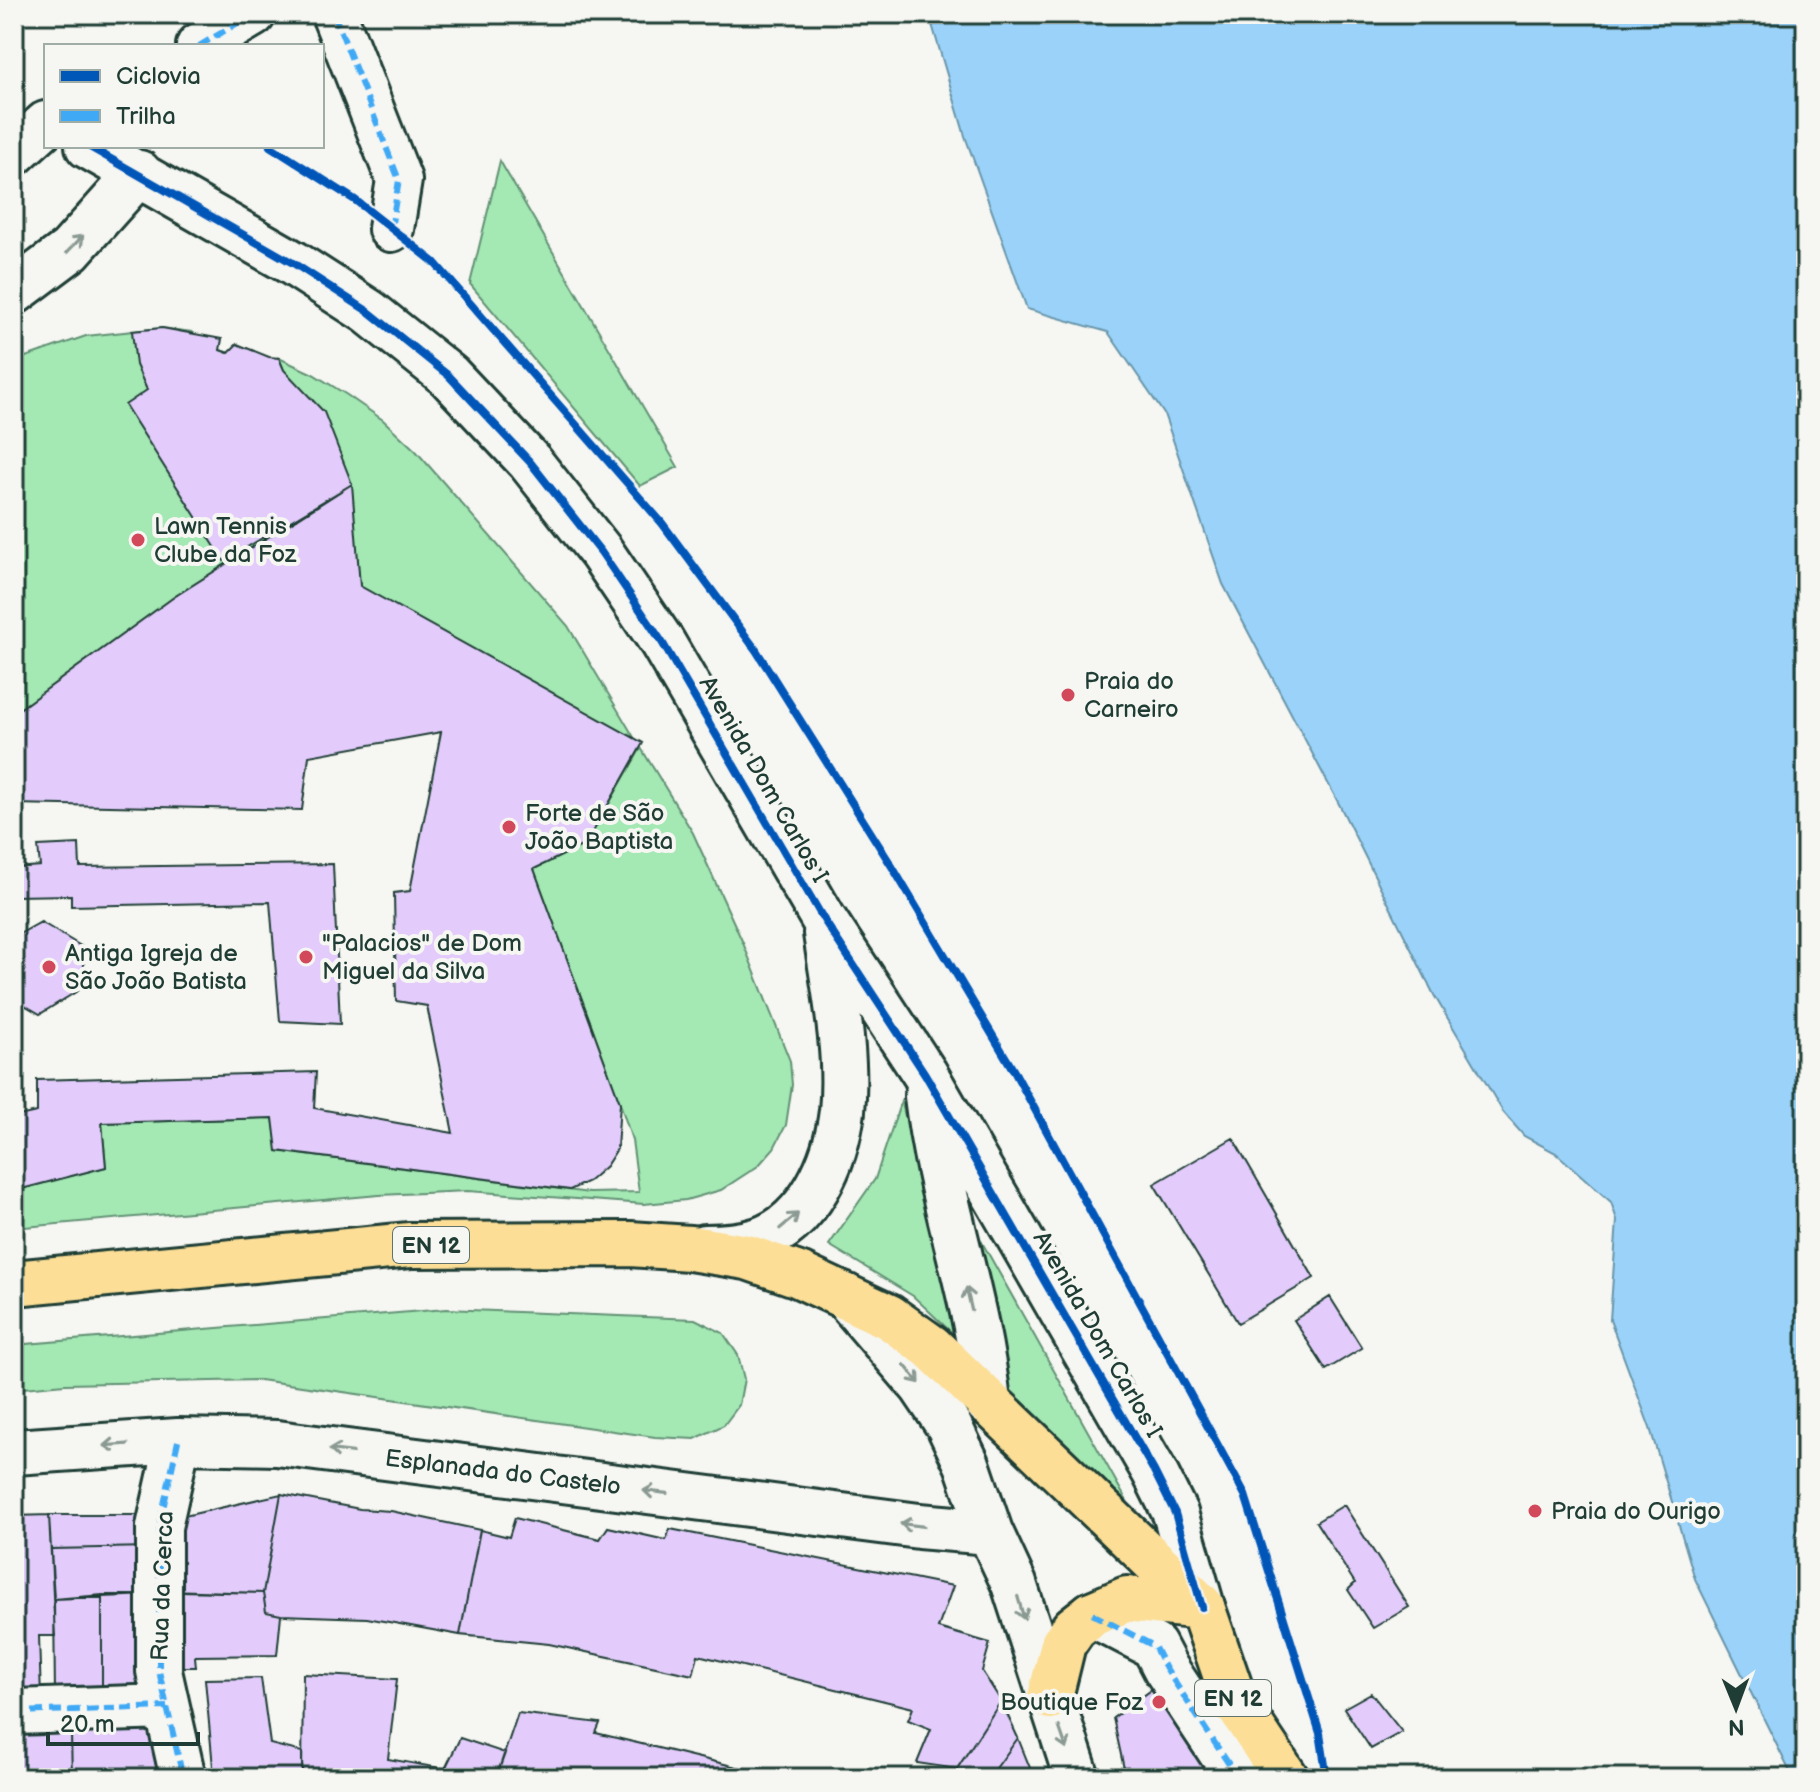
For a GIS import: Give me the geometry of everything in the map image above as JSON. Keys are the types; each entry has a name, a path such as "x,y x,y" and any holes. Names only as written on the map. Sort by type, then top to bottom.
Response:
{"main road":[{"name":"EN 12","path":"14,1283 410,1245 630,1244 690,1248 747,1257 799,1275 843,1294 909,1330 952,1366 1202,1607 1234,1700 1286,1778"},
{"path":"1050,1697 1063,1644 1074,1628 1092,1614 1127,1599 1202,1607"}],"street":[{"path":"202,44 253,14"},
{"path":"334,14 399,180 391,229"},
{"path":"14,103 44,123"},
{"path":"14,153 44,126"},
{"name":"Avenida Dom Carlos I","path":"92,148 293,263 369,312 449,376 530,462 601,552 662,642 824,920 925,1074 1154,1471 1175,1513 1202,1607"},
{"path":"14,292 70,250 139,173"},
{"name":"Avenida Dom Carlos I","path":"690,1248 733,1247 761,1240 782,1229 800,1212 825,1170 839,1121 842,1096 841,1038 824,920"},
{"path":"925,1074 932,1140 984,1363 988,1403"},
{"path":"843,1294 915,1377 949,1426 967,1464 990,1532 1014,1584 1077,1778"},
{"name":"Esplanada do Castelo","path":"14,1452 178,1441 277,1443 919,1526 990,1532"},
{"name":"Rua da Cerca","path":"178,1441 159,1527 159,1671 183,1778"},
{"path":"1092,1614 1154,1646 1238,1778"},
{"path":"14,1712 167,1707"}],"green space":[{"path":"500,161 678,467 640,486 470,284"},
{"name":"Lawn Tennis Clube da Foz","path":"162,328 192,332 220,350 284,370 279,358 313,374 383,420 416,451 568,626 635,739 360,586 351,485 174,597 14,713 14,361 86,336"},
{"path":"641,748 693,833 743,943 790,1061 792,1085 786,1125 774,1148 758,1166 721,1190 686,1200 644,1204 468,1191 379,1195 14,1228 14,1191 106,1167 102,1123 273,1118 278,1151 589,1193 639,1192 632,1140 620,1103 534,869 586,844"},
{"path":"901,1101 967,1347 913,1296 829,1245 875,1179"},
{"path":"960,1203 1128,1503 1007,1388"},
{"path":"446,1309 695,1319 723,1333 738,1355 744,1379 739,1405 724,1425 695,1439 655,1437 260,1380 65,1384 14,1389 14,1345"}],"water":[{"path":"929,14 1806,14 1806,1778 1793,1778 1695,1579 1650,1428 1610,1320 1617,1220 1611,1202 1556,1153 1524,1136 1503,1112 1434,995 1340,806 1223,584 1164,414 1108,332 1027,309 965,136"}],"building":[{"name":"Lawn Tennis Clube da Foz","path":"162,328 222,339 220,350 228,353 237,344 279,358 284,370 324,412 352,484 224,561 125,405 147,390 136,365 132,331"},
{"name":"Forte de São João Baptista","path":"352,484 360,586 643,743 586,844 534,869 620,1103 617,1149 606,1166 589,1181 570,1190 277,1151 273,1118 102,1123 106,1167 14,1191 14,1117 37,1112 37,1080 316,1072 314,1108 453,1133 427,1006 396,1001 394,893 410,891 441,732 309,756 302,810 14,804 14,713 174,597"},
{"name":"\"Palacios\" de Dom Miguel da Silva","path":"79,844 80,867 333,864 340,1024 280,1021 270,902 71,906 71,895 14,896 14,868 40,866 38,846"},
{"name":"Antiga Igreja de São João Batista","path":"41,922 84,948 84,987 40,1014 14,999 14,937"},
{"path":"1233,1138 1314,1278 1238,1323 1154,1184"},
{"path":"1330,1297 1362,1348 1326,1370 1294,1320"},
{"path":"281,1494 263,1593 180,1591 180,1517"},
{"path":"281,1494 360,1509 391,1511 480,1530 460,1635 367,1618 266,1612 263,1593"},
{"path":"1344,1505 1409,1607 1373,1628 1348,1590 1355,1583 1316,1522"},
{"path":"49,1515 149,1515 151,1547 51,1549"},
{"path":"49,1515 55,1636 39,1636 41,1698 14,1700 14,1516"},
{"path":"515,1518 600,1539 608,1527 666,1540 670,1529 953,1586 938,1628 990,1643 982,1671 1001,1701 957,1769 917,1763 931,1729 908,1720 913,1708 698,1655 693,1675 549,1644 460,1635 480,1530 509,1537"},
{"path":"151,1547 150,1595 54,1599 51,1549"},
{"path":"166,1590 263,1593 266,1612 281,1615 277,1655 195,1656 196,1667 168,1667"},
{"path":"102,1595 150,1595 150,1693 102,1694"},
{"path":"102,1595 102,1694 55,1696 54,1599"},
{"path":"303,1674 397,1679 388,1759 445,1769 460,1738 505,1753 496,1778 302,1778"},
{"path":"261,1678 270,1744 302,1752 302,1778 214,1778 205,1679"},
{"path":"1168,1678 1236,1778 1126,1778 1113,1718"},
{"path":"1371,1693 1402,1732 1371,1749 1344,1708"},
{"path":"1001,1701 1018,1738 989,1778 951,1778"},
{"path":"518,1713 600,1723 596,1733 749,1770 745,1778 496,1778"},
{"path":"14,1730 71,1734 72,1778 14,1777"},
{"path":"161,1730 162,1778 72,1778 71,1734"},
{"path":"1018,1738 1034,1778 989,1778"}],"marked path":[{"path":"202,44 253,14"},
{"path":"334,14 399,180 391,229"},
{"path":"178,1441 159,1527 159,1671 183,1778"},
{"path":"1092,1614 1154,1646 1238,1778"},
{"path":"14,1712 167,1707"}],"cycle path":[{"path":"92,148 293,263 369,312 449,376 530,462 601,552 662,642 824,920 925,1074 1154,1471 1175,1513 1202,1607"},
{"path":"273,148 355,200 434,262 662,523 756,650 893,868 1015,1073 1245,1495 1320,1733 1327,1778"}],"place":[{"name":"Lawn Tennis Clube da Foz","path":"138,540"},
{"name":"Praia do Carneiro","path":"1068,695"},
{"name":"Forte de São João Baptista","path":"509,827"},
{"name":"\"Palacios\" de Dom Miguel da Silva","path":"306,957"},
{"name":"Antiga Igreja de São João Batista","path":"49,967"},
{"name":"Praia do Ourigo","path":"1535,1511"},
{"name":"Boutique Foz","path":"1159,1702"}]}
